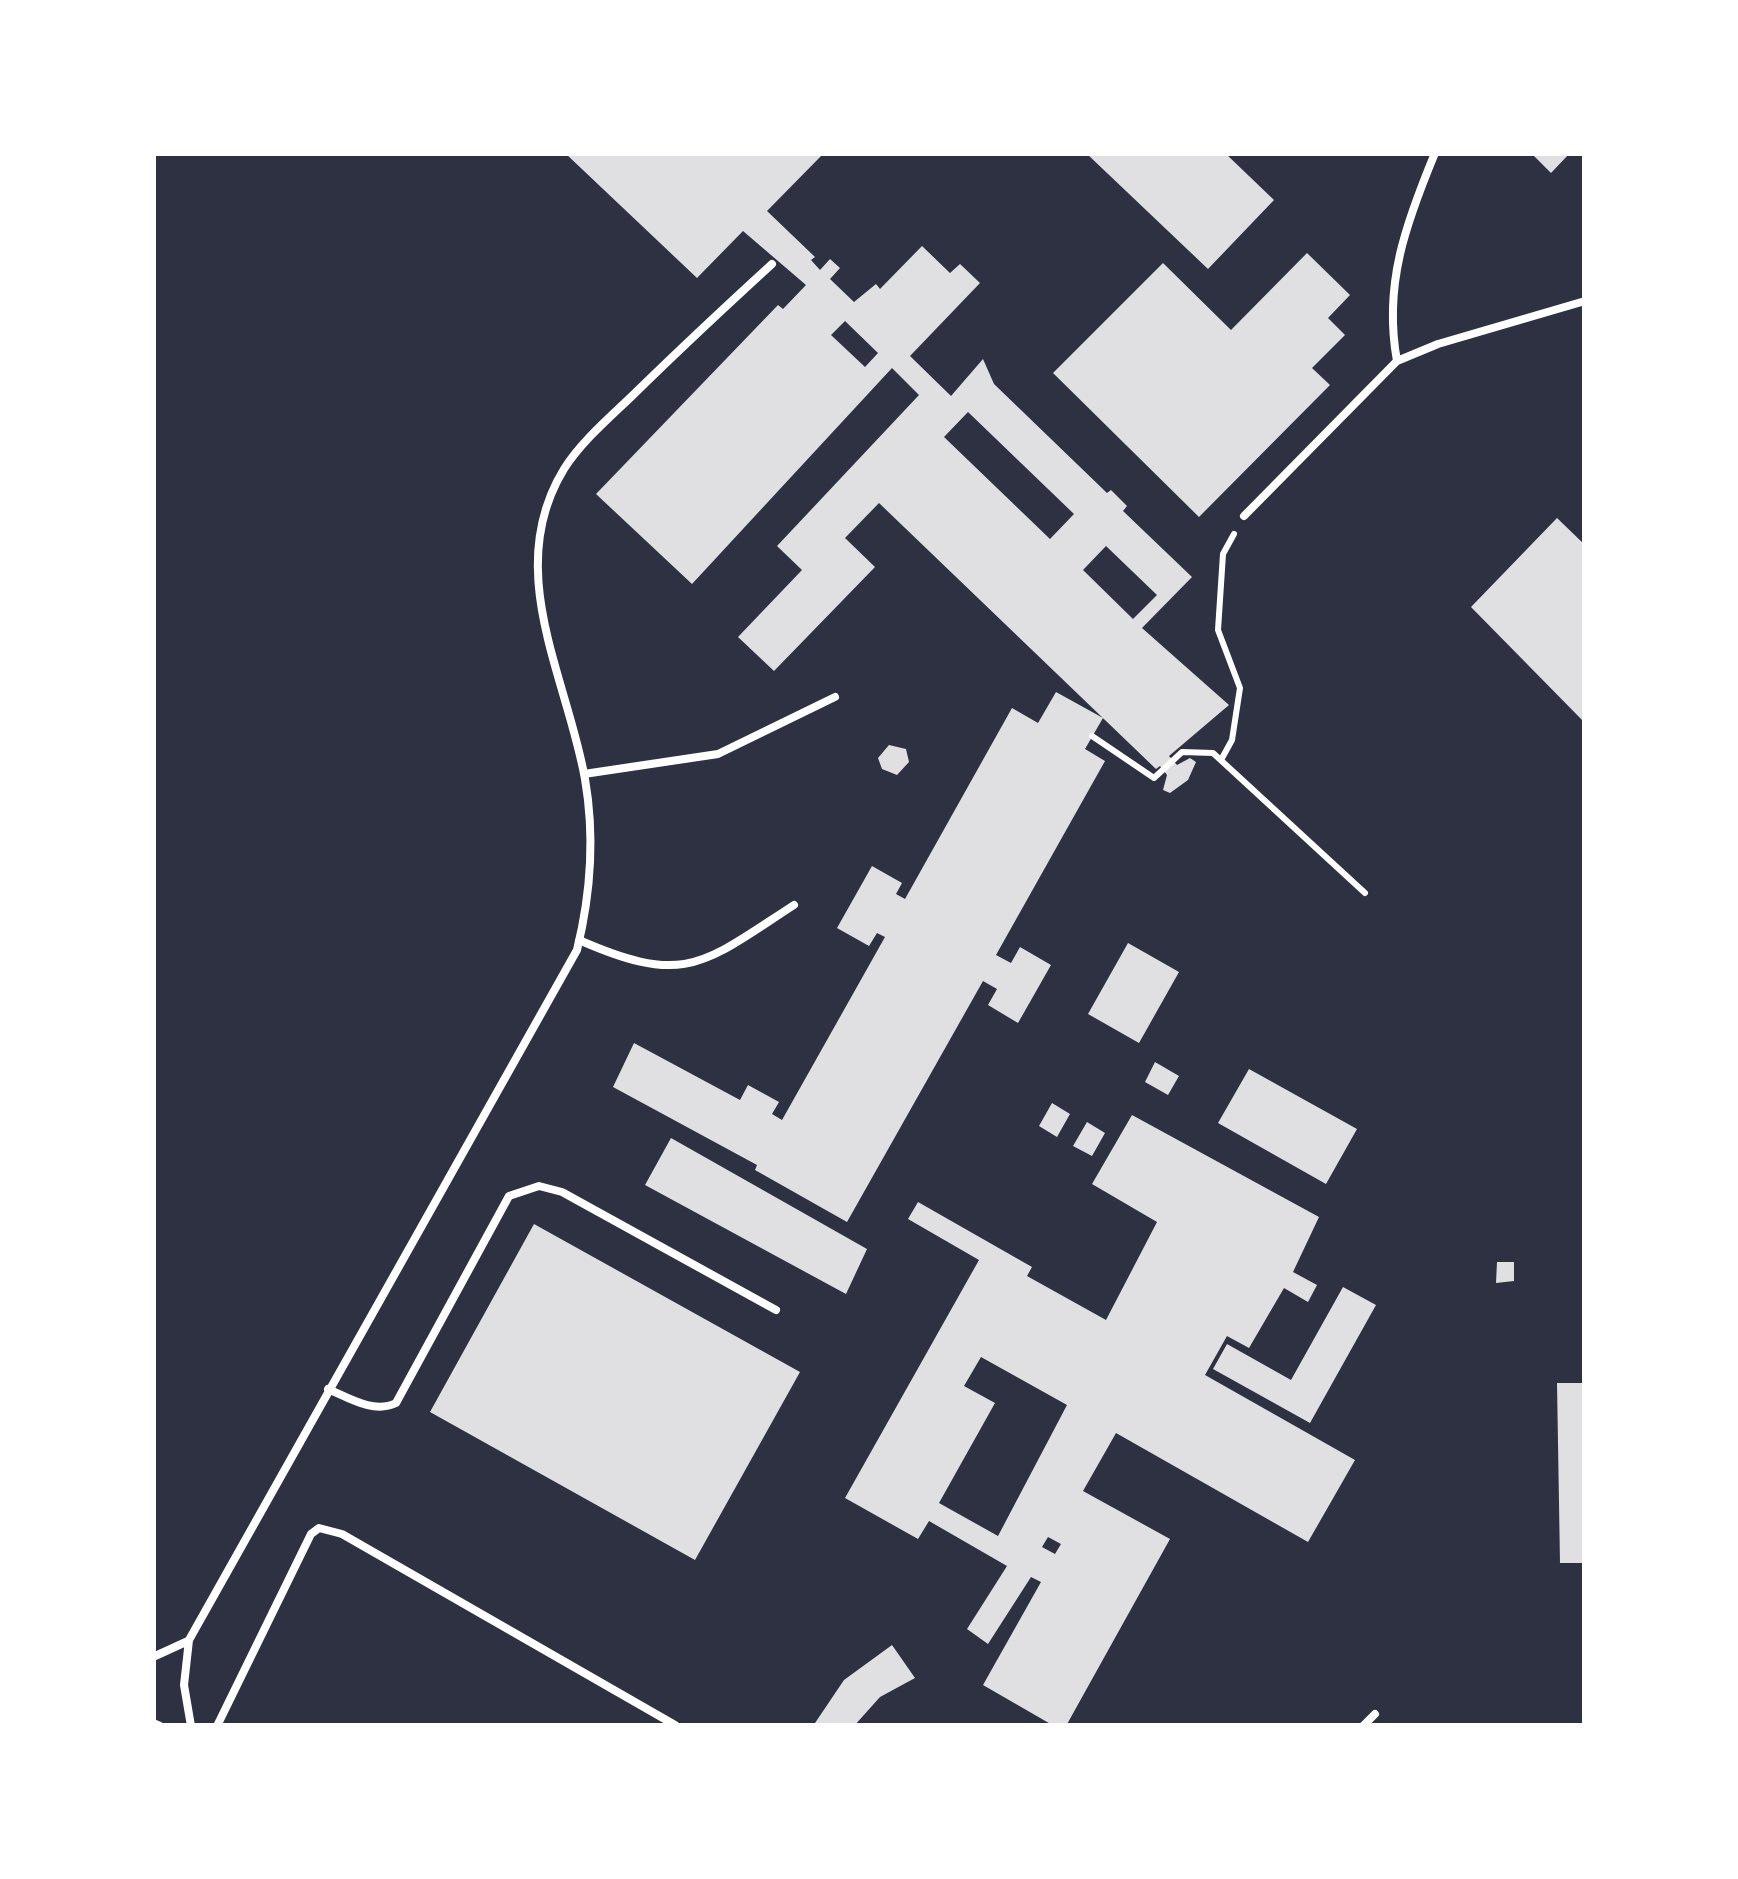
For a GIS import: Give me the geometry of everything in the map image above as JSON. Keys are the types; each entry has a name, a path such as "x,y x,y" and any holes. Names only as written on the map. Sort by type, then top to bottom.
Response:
{"lane":[{"path":"1397,362 1391,328 1393,281 1403,228 1435,153"},
{"path":"191,1726 184,1685 189,1640 559,986 579,940 591,861 584,774 542,619 538,549 546,511 564,469 601,426 772,263"},
{"path":"1244,515 1397,362 1438,344 1585,301"},
{"path":"584,774 718,754 835,697"},
{"path":"579,940 622,959 672,970 721,952 794,904"},
{"path":"328,1389 363,1404 386,1408 396,1403 509,1196 522,1188 562,1192 776,1310"},
{"path":"217,1726 311,1534 329,1529 675,1726"},
{"path":"153,1657 189,1640"},
{"path":"1364,1726 1375,1714"}],"path":[{"path":"1221,760 1232,740 1240,688 1218,630 1223,554 1244,515"},
{"path":"1092,736 1154,778 1183,752 1213,753 1365,892"}],"building":[{"path":"565,153 824,153 767,211 815,257 811,260 820,270 830,259 840,268 830,279 854,302 876,284 880,289 922,246 950,273 960,264 980,283 910,356 951,396 983,359 994,384 1107,493 1111,490 1127,506 1123,511 1192,577 1142,628 1229,705 1169,756 1177,765 1190,758 1196,762 1188,780 1170,793 1163,790 1167,775 1160,766 1156,769 879,503 845,538 875,567 774,671 738,637 802,570 777,546 919,395 892,368 692,584 596,494 778,305 783,309 806,285 743,231 697,278","holes":["845,321 878,353 865,367 831,335","968,412 1074,514 1050,539 944,437","1106,546 1157,595 1133,619 1083,570"]},
{"path":"1086,153 1225,153 1274,200 1208,269"},
{"path":"1531,153 1570,153 1551,173"},
{"path":"1307,253 1350,295 1328,318 1345,335 1312,368 1330,385 1199,517 1053,373 1163,263 1231,330"},
{"path":"1557,518 1585,545 1585,723 1471,607"},
{"path":"1056,692 1103,718 1085,749 1105,761 996,955 1011,963 1020,947 1051,965 1018,1023 988,1005 997,989 983,981 847,1222 755,1170 757,1165 613,1087 634,1043 740,1100 748,1085 779,1102 772,1114 782,1120 885,937 877,933 869,946 837,928 872,866 902,883 896,894 905,899 1012,708 1038,723"},
{"path":"889,745 906,749 909,762 897,775 882,769 878,758"},
{"path":"1128,943 1179,972 1139,1043 1088,1014"},
{"path":"1155,1062 1179,1076 1168,1095 1145,1082"},
{"path":"1249,1069 1357,1129 1326,1184 1218,1123"},
{"path":"1052,1103 1070,1114 1057,1137 1039,1126"},
{"path":"1132,1115 1319,1217 1293,1272 1317,1285 1308,1302 1284,1288 1249,1348 1227,1336 1205,1375 1355,1460 1308,1542 1116,1433 1083,1491 1170,1539 1066,1726 1054,1726 983,1685 1041,1582 1031,1577 988,1644 967,1629 1007,1566 929,1521 918,1539 845,1498 979,1260 908,1219 918,1202 1032,1267 1027,1276 1106,1320 1157,1222 1092,1184","holes":["981,1357 1067,1405 998,1536 939,1503 995,1403 964,1386","1048,1537 1061,1544 1055,1554 1042,1547"]},
{"path":"1087,1122 1105,1133 1092,1156 1073,1146"},
{"path":"671,1138 867,1249 846,1294 645,1185"},
{"path":"534,1224 800,1372 695,1560 430,1412"},
{"path":"1497,1262 1514,1262 1514,1281 1496,1283"},
{"path":"1343,1287 1376,1305 1310,1423 1213,1369 1227,1344 1291,1380"},
{"path":"1557,1383 1585,1383 1585,1563 1560,1563"},
{"path":"892,1645 915,1678 880,1697 854,1726 813,1726 844,1680"}]}
